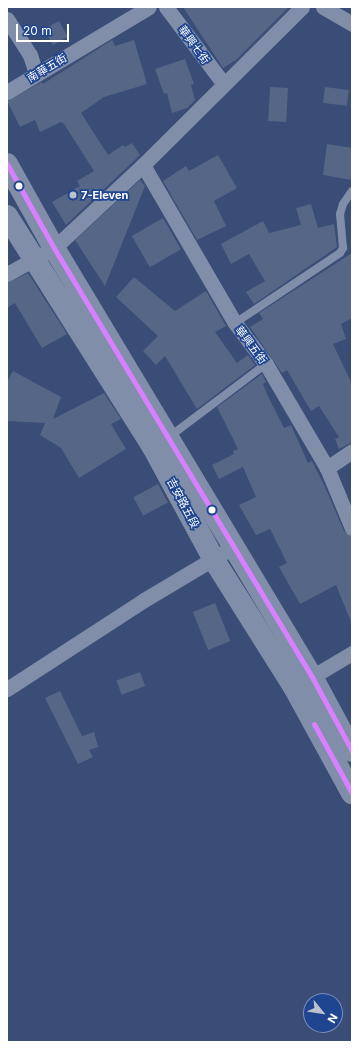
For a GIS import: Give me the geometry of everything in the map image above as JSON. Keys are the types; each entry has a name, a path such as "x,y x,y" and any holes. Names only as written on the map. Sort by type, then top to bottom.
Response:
{"main road":[{"name":"吉安路五段","path":"7,164 161,442 214,560 352,751"},
{"name":"吉安路五段","path":"7,216 34,261 233,547 303,682 352,793"}],"street":[{"name":"南華五街","path":"7,92 149,7"},
{"name":"華興七街","path":"166,7 222,84"},
{"path":"7,274 34,261 54,248 143,165 222,84 302,7"},
{"path":"323,7 352,24"},
{"path":"7,19 30,55 36,74"},
{"name":"華興五街","path":"143,165 235,323 266,364 327,468 352,528"},
{"path":"327,468 352,451"},
{"path":"7,689 138,604 214,560 233,547"},
{"path":"303,682 352,653"}],"lane":[{"path":"235,323 335,258 343,248 340,214 343,204 352,191"},
{"path":"161,442 266,364"}],"building":[{"path":"183,7 289,7 236,60 223,68"},
{"path":"59,21 68,37 53,45 44,29"},
{"path":"112,40 115,46 134,40 147,84 104,97 81,113 108,155 123,145 125,147 132,143 140,155 66,225 52,202 80,186 77,181 94,171 64,124 61,122 40,132 35,120 20,127 7,101 42,82 43,84"},
{"path":"185,59 194,84 191,85 195,100 187,108 172,113 167,93 164,94 155,69"},
{"path":"270,87 288,88 286,122 268,121"},
{"path":"325,87 349,90 347,106 323,103"},
{"path":"327,144 352,148 352,180 323,175"},
{"path":"218,155 237,188 214,201 226,226 197,240 163,181 186,166 189,171"},
{"path":"140,180 145,186 105,286 75,240"},
{"path":"311,204 318,228 334,224 337,247 254,304 246,292 265,281 249,254 231,264 221,244 263,221 269,233 301,225 296,208"},
{"path":"163,218 181,249 150,267 132,236"},
{"path":"352,253 352,318 341,324 346,339 333,344 352,384 352,442 339,449 335,439 339,437 319,406 311,411 287,370 282,373 250,327 263,319 259,313"},
{"path":"28,273 67,334 42,348 15,303 7,308 7,283"},
{"path":"134,277 175,311 206,291 226,326 215,332 237,363 248,355 255,365 197,409 165,356 156,365 143,351 158,336 116,297"},
{"path":"13,371 61,397 53,419 104,393 121,419 111,424 126,449 79,478 61,448 40,435 45,423 7,421 7,382"},
{"path":"262,374 266,382 263,384 267,394 284,428 291,425 308,463 312,461 325,487 344,531 352,537 352,624 336,585 300,604 279,567 287,563 270,529 256,535 239,505 256,497 243,467 219,479 212,465 234,454 233,451 238,449 217,407"},
{"path":"158,484 168,503 143,516 133,497"},
{"path":"215,603 230,641 208,650 193,612"},
{"path":"140,672 145,686 122,695 117,681"},
{"path":"60,691 82,736 94,732 98,747 89,750 93,757 78,764 45,698"}],"transit line":[{"path":"7,164 54,248 312,677 352,751"},
{"path":"314,724 352,793"}],"place":[{"name":"7-Eleven","path":"73,195"}]}
